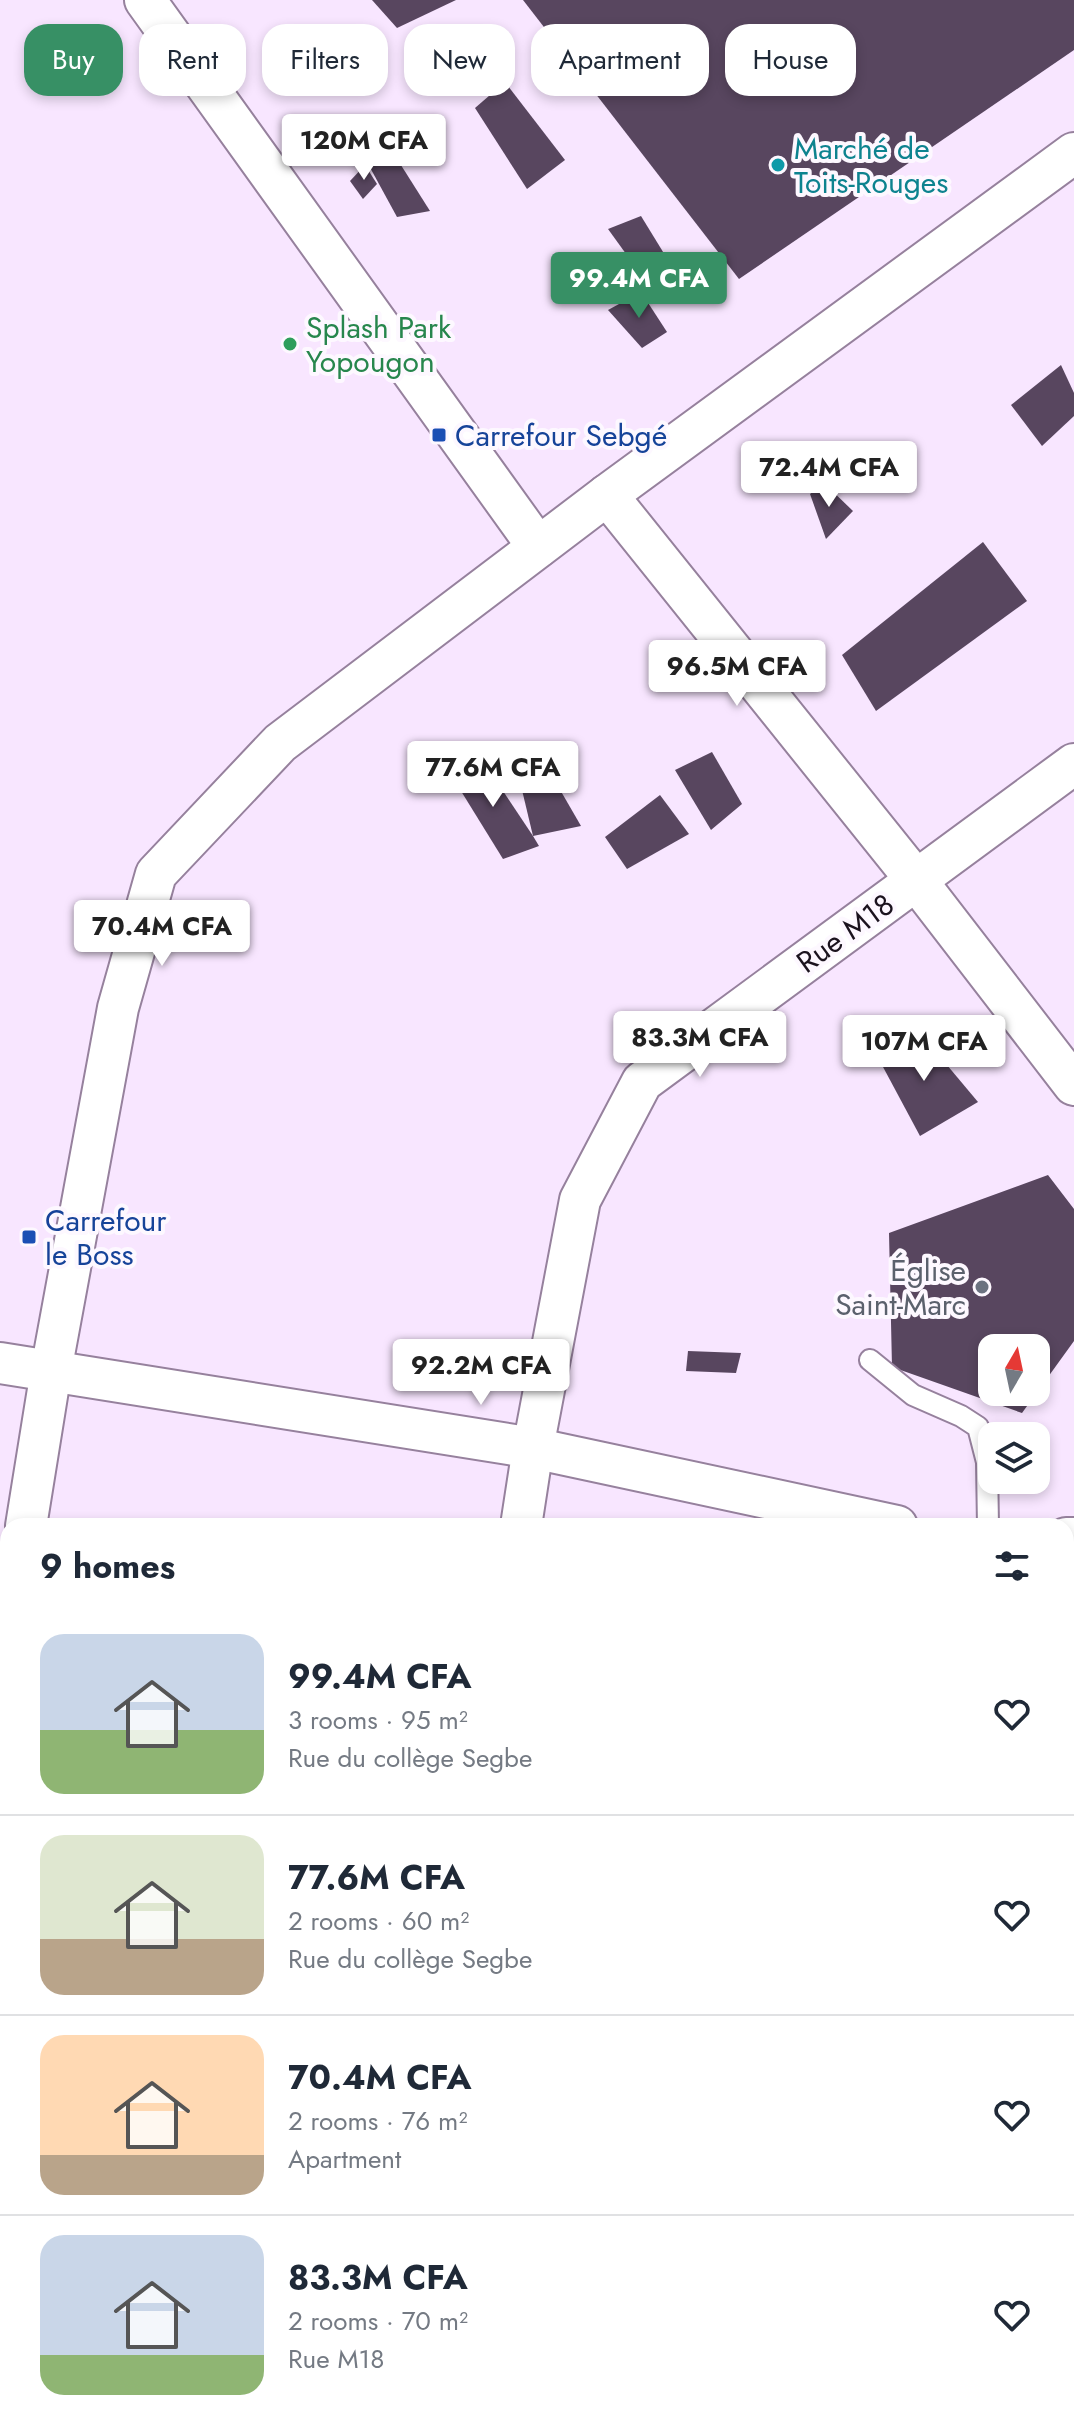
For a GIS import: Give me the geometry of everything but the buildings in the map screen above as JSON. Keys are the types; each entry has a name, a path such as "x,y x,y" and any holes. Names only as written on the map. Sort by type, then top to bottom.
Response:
{"street":[{"path":"145,0 538,547"},
{"path":"27,1518 118,1008 156,874 280,743 607,495 1074,153"},
{"path":"607,495 916,880 1074,1085"},
{"name":"Rue M18","path":"522,1518 580,1200 642,1082 1074,764"},
{"path":"0,1363 533,1448 860,1518"}],"lane":[{"path":"870,1360 913,1395 978,1427 987,1462 988,1518"}],"place":[{"name":"Marché de Toits-Rouges","path":"778,165"},
{"name":"Splash Park Yopougon","path":"290,344"},
{"name":"Carrefour Sebgé","path":"439,435"},
{"name":"Carrefour le Boss","path":"29,1237"},
{"name":"Église Saint-Marc","path":"982,1287"}]}
